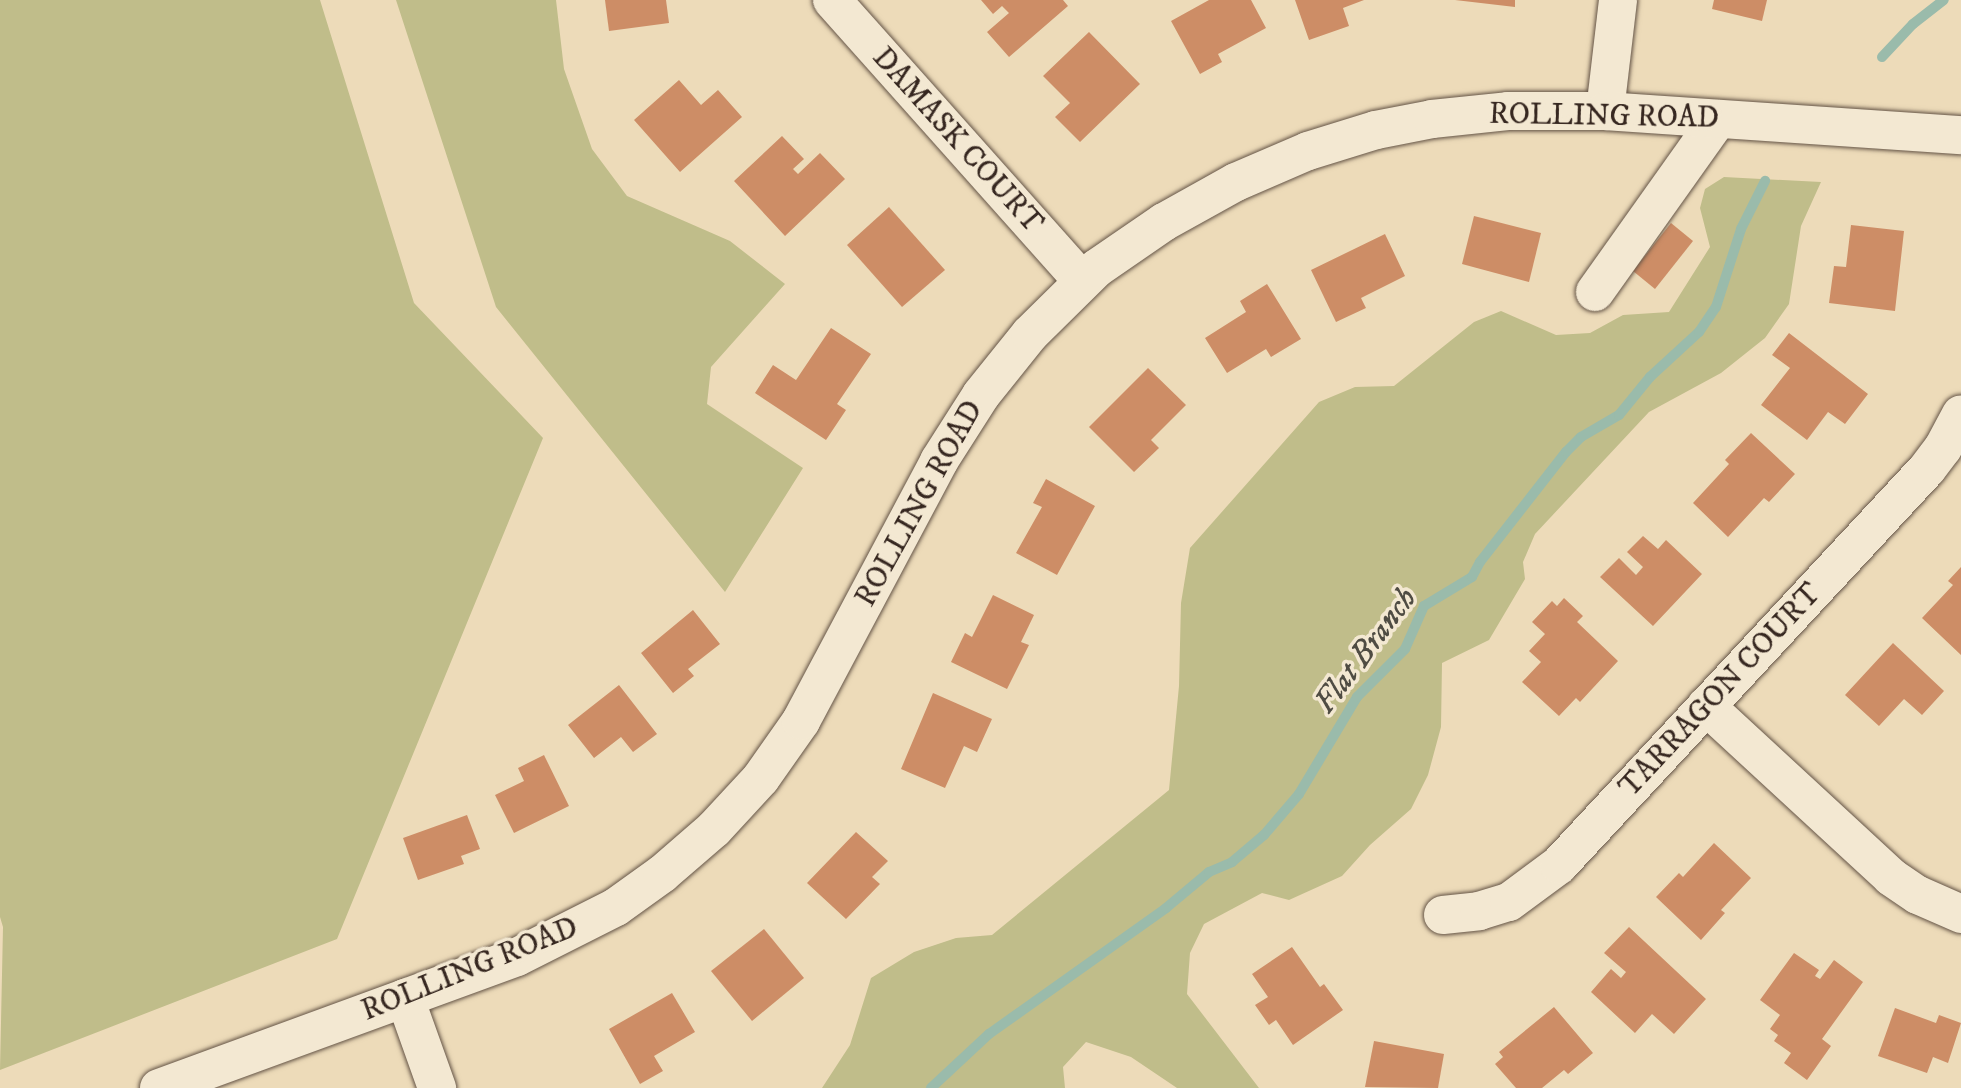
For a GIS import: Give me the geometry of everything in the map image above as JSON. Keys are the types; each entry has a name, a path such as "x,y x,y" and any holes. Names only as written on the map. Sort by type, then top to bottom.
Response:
{"street":[{"name":"DAMASK COURT","path":"832,0 1082,281"},
{"path":"1605,111 1618,0"},
{"name":"ROLLING ROAD","path":"159,1088 555,940 616,907 662,874 714,829 761,778 801,721 939,461 981,395 1030,334 1082,281 1164,222 1236,182 1308,151 1376,130 1432,119 1508,111 1605,111 1961,135"},
{"path":"1595,292 1718,119"},
{"name":"TARRAGON COURT","path":"1443,915 1494,908 1538,885 1927,469 1943,448 1961,414"},
{"path":"1706,706 1891,877 1918,895 1961,914"},
{"path":"405,998 437,1088"}],"shaded area":[{"path":"0,0 320,0 414,303 543,438 337,939 0,1070 3,927 0,917"},
{"path":"396,0 556,0 564,69 592,149 627,196 730,241 785,284 711,367 707,404 803,468 725,592 496,307"},
{"path":"1724,177 1821,182 1801,226 1789,304 1765,338 1721,373 1649,412 1535,534 1523,562 1525,579 1489,640 1442,663 1441,727 1428,775 1411,809 1370,845 1342,876 1289,900 1262,893 1204,924 1190,953 1187,994 1259,1088 1177,1088 1131,1057 1086,1042 1063,1067 1065,1088 822,1088 850,1045 871,978 914,952 956,938 992,935 1169,790 1179,686 1181,603 1190,548 1319,402 1355,387 1394,386 1474,322 1501,311 1556,335 1590,333 1623,315 1669,312 1710,247 1700,208 1705,189"}],"building":[{"path":"605,0 666,0 669,23 609,31"},
{"path":"981,0 1063,0 1068,6 1009,57 987,32 1009,13 1002,6 993,14"},
{"path":"1209,0 1251,0 1266,28 1218,54 1222,62 1200,74 1171,21"},
{"path":"1295,0 1364,0 1343,8 1349,26 1309,40"},
{"path":"1455,0 1515,0 1515,7"},
{"path":"1714,0 1767,0 1762,21 1712,9"},
{"path":"1089,32 1140,84 1080,142 1055,117 1070,103 1043,76"},
{"path":"679,80 701,105 718,90 742,117 680,172 634,120"},
{"path":"782,136 804,159 793,169 798,174 820,153 845,179 785,236 734,181"},
{"path":"889,207 945,270 902,307 847,245"},
{"path":"1474,216 1541,233 1529,282 1462,264"},
{"path":"1671,223 1693,241 1655,289 1633,271"},
{"path":"1851,225 1904,231 1895,311 1829,303 1834,266 1846,267"},
{"path":"1385,234 1405,276 1361,298 1366,308 1336,322 1311,270"},
{"path":"1267,284 1301,339 1271,357 1266,349 1227,373 1205,338 1246,312 1240,301"},
{"path":"831,328 871,354 837,404 846,410 826,440 755,393 773,365 796,380"},
{"path":"1789,333 1868,394 1845,424 1828,412 1807,440 1761,405 1790,368 1772,355"},
{"path":"1148,368 1186,405 1151,440 1159,448 1134,472 1089,427"},
{"path":"1751,433 1795,474 1769,502 1764,498 1728,537 1693,503 1729,464 1725,460"},
{"path":"1046,479 1095,506 1057,575 1016,553 1042,507 1033,503"},
{"path":"1643,536 1658,549 1666,540 1702,574 1653,626 1600,577 1619,558 1636,575 1643,567 1627,552"},
{"path":"1961,567 1961,655 1922,618 1953,585 1948,581"},
{"path":"993,595 1034,615 1021,642 1029,645 1007,689 951,662 965,633 972,637"},
{"path":"1564,598 1583,616 1577,622 1618,661 1580,702 1576,698 1559,716 1522,682 1541,662 1529,651 1545,634 1532,622 1552,601 1557,606"},
{"path":"693,610 720,644 688,669 694,676 673,693 641,653"},
{"path":"1893,643 1944,691 1922,715 1904,699 1879,726 1845,695"},
{"path":"619,685 657,734 633,752 621,737 594,758 568,725"},
{"path":"933,693 992,719 977,752 964,746 945,788 901,769"},
{"path":"544,755 569,806 514,833 495,795 524,781 518,768"},
{"path":"467,815 480,849 461,856 464,864 418,880 403,838"},
{"path":"856,832 888,861 872,877 880,884 846,919 807,883"},
{"path":"1714,843 1751,878 1721,910 1725,913 1701,940 1656,897 1679,873 1683,877"},
{"path":"1629,927 1706,999 1674,1034 1652,1014 1635,1033 1591,992 1611,969 1621,978 1626,972 1604,953"},
{"path":"764,929 804,978 752,1021 711,971"},
{"path":"1292,947 1320,987 1324,984 1343,1010 1293,1045 1276,1020 1269,1025 1255,1005 1268,997 1252,974"},
{"path":"1794,953 1819,970 1815,976 1820,979 1834,960 1863,982 1822,1039 1831,1046 1807,1080 1784,1063 1791,1053 1774,1041 1778,1035 1770,1029 1780,1015 1760,1000"},
{"path":"672,993 695,1032 654,1056 663,1071 640,1084 609,1029"},
{"path":"1554,1007 1593,1053 1568,1074 1564,1070 1542,1088 1516,1088 1495,1064 1503,1057 1499,1052"},
{"path":"1895,1008 1936,1023 1939,1015 1961,1023 1948,1063 1933,1057 1927,1073 1878,1056"},
{"path":"1374,1041 1444,1054 1438,1088 1365,1087"}],"waterway":[{"name":"Flat Branch","path":"1882,57 1913,24 1944,0"},
{"name":"Flat Branch","path":"931,1088 989,1034 1166,908 1209,872 1232,862 1264,835 1299,794 1357,697 1405,649 1424,606 1472,577 1480,562 1566,452 1581,437 1619,415 1650,377 1699,332 1716,307 1741,229 1765,181"}]}
